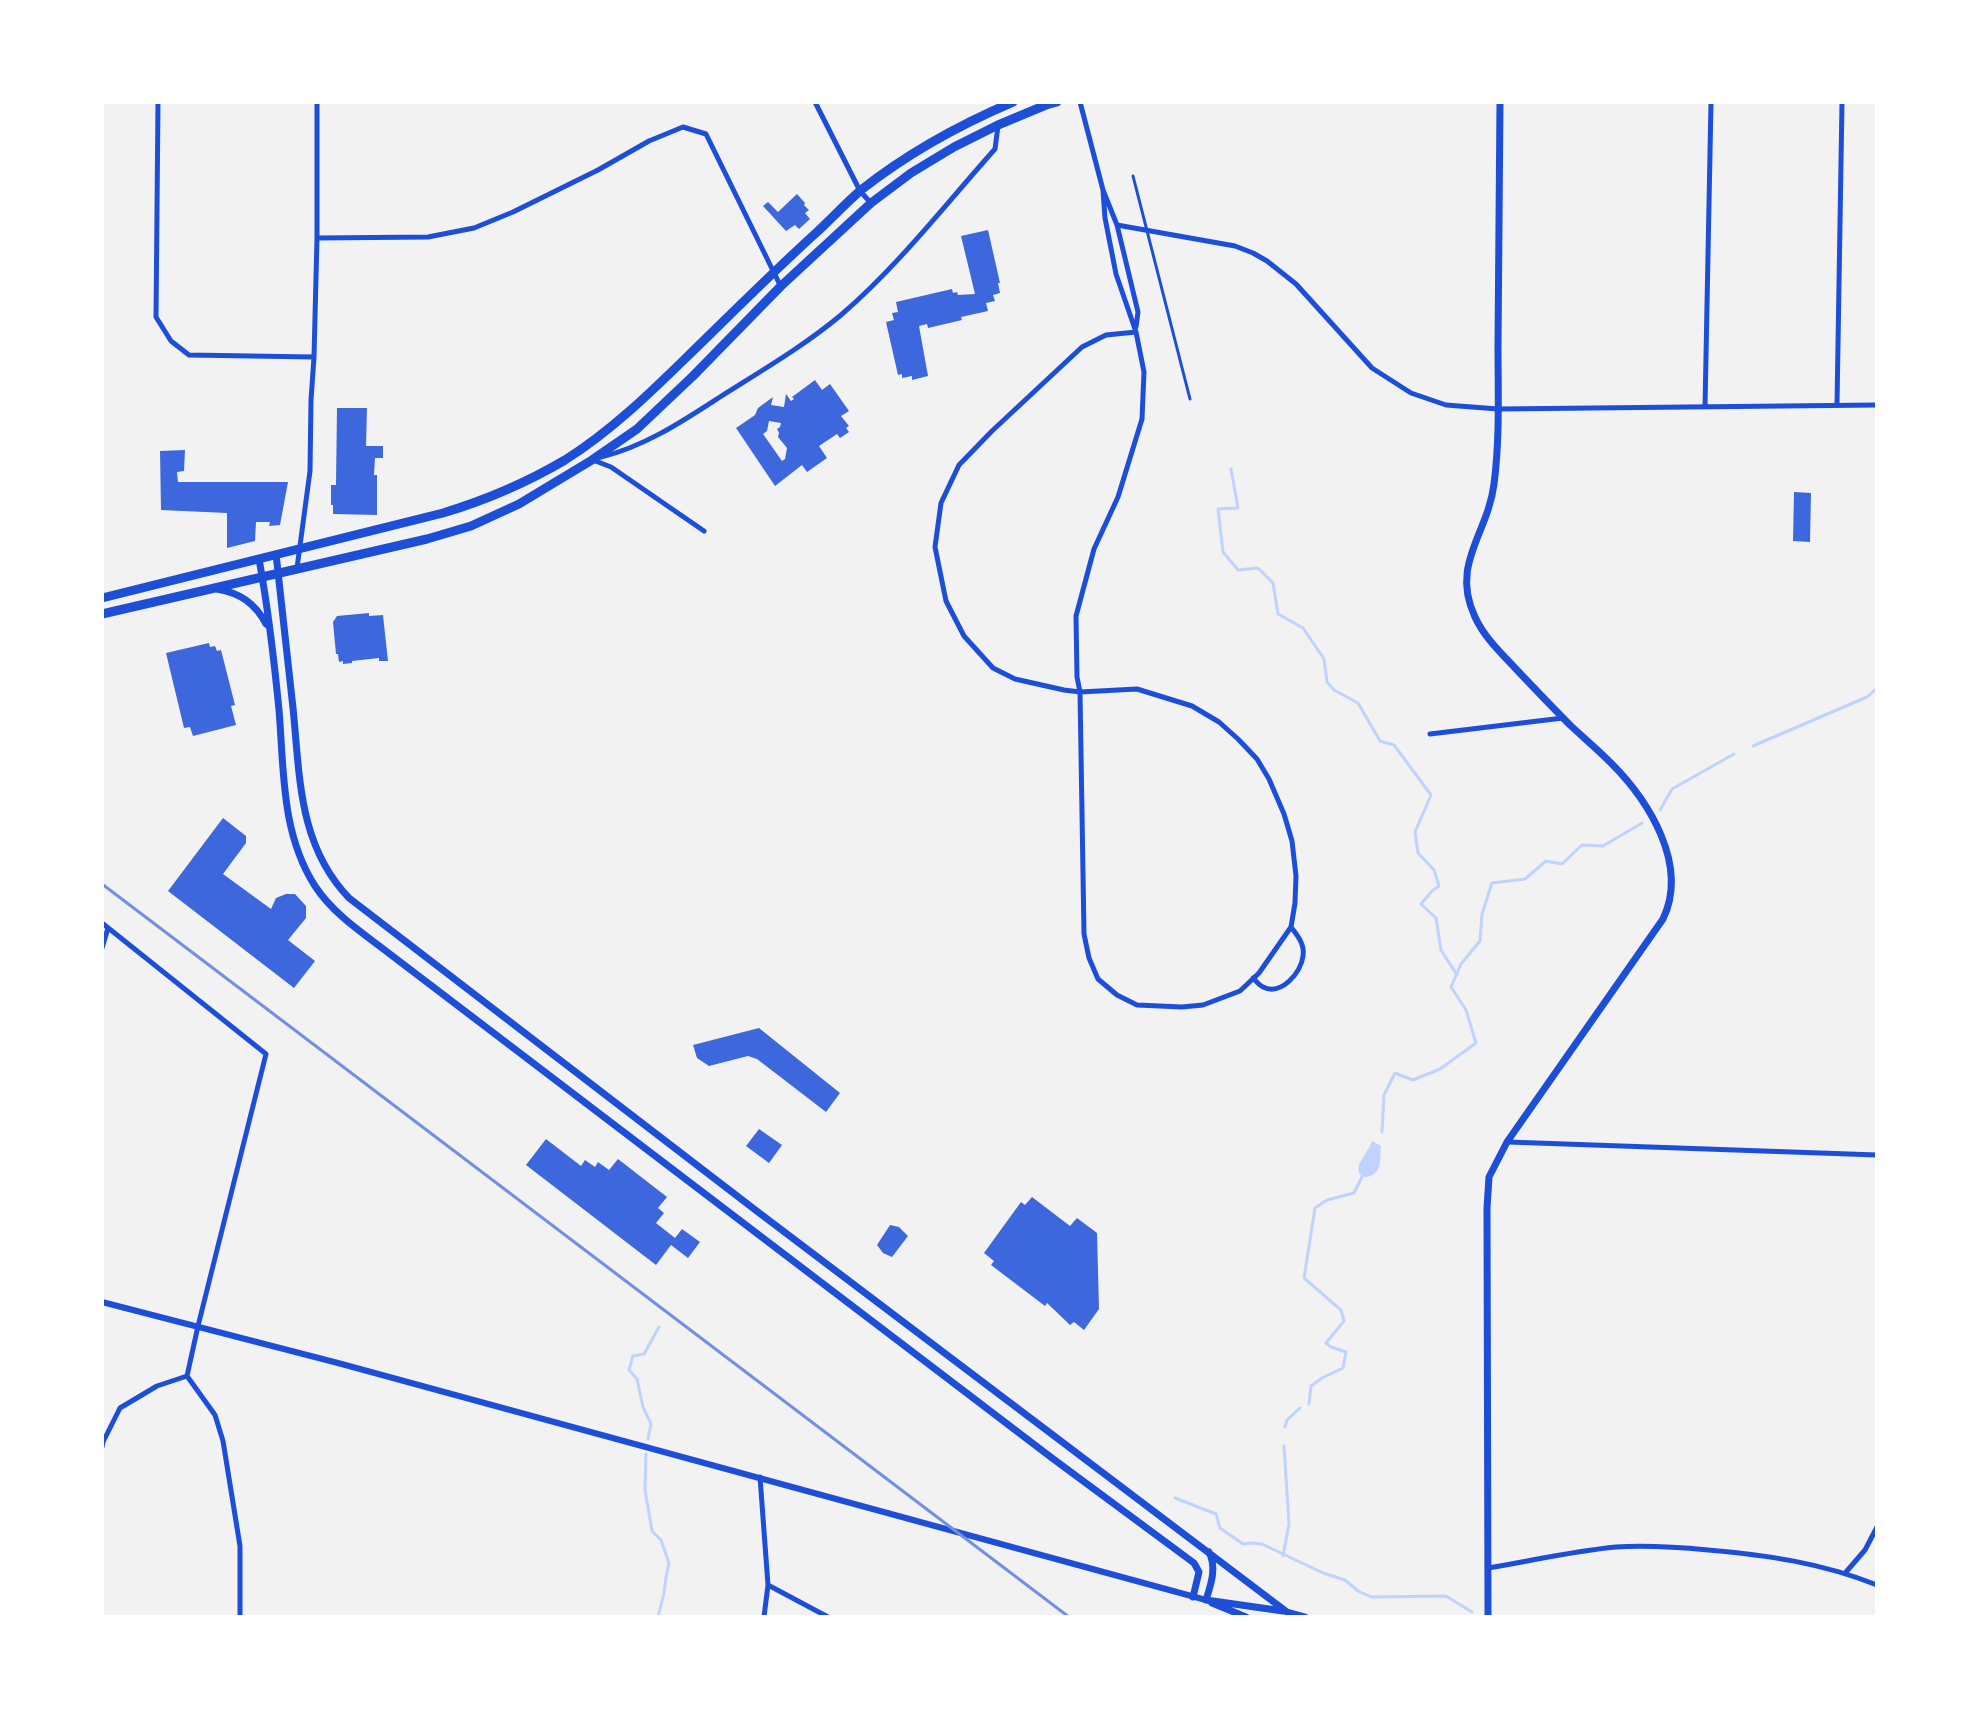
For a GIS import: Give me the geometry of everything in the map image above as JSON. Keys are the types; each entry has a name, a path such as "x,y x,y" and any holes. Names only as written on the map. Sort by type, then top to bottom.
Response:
{"highway":[{"path":"102,598 443,513 483,501 520,484 567,458 631,410 860,191 908,156 950,131 997,105 1013,102"},
{"path":"102,614 427,539 471,526 519,504 637,429 781,286 871,203 932,160 998,125 1057,102"}],"main road":[{"path":"1488,1614 1489,1177 1507,1142 1654,932 1669,906 1672,891 1671,864 1660,833 1637,795 1609,760 1563,718 1485,635 1469,602 1466,571 1469,555 1485,522 1494,483 1498,409 1500,102"},
{"path":"276,554 298,768 306,816 321,861 337,886 393,933 782,1231 1287,1612"},
{"path":"259,559 279,712 288,816 308,873 326,901 382,948 1194,1563 1199,1572 1193,1597"},
{"path":"215,588 232,592 254,605 270,637"},
{"path":"382,948 393,933"},
{"path":"1104,1496 1115,1482"},
{"path":"1206,1600 1213,1566 1208,1552"},
{"path":"1206,1600 1305,1617"},
{"path":"1206,1600 1246,1617"}],"street":[{"path":"158,102 156,317 171,341 189,355 314,357"},
{"path":"297,569 310,471 317,238 317,102"},
{"path":"815,102 860,191 871,203"},
{"path":"1080,102 1103,190 1125,257 1138,312 1136,332"},
{"path":"1705,407 1711,102"},
{"path":"1837,405 1842,102"},
{"path":"592,460 619,453 666,430 792,351 839,316 879,280 995,149 998,125"},
{"path":"317,238 428,237 474,228 513,212 649,141 683,127 706,134 781,286"},
{"path":"1103,190 1105,218 1119,287 1136,332 1144,372 1142,419 1118,497 1094,549 1076,616 1080,692 1084,934 1098,979 1117,995 1137,1005 1182,1007 1203,1005 1240,991 1277,949 1291,927 1296,876 1292,841 1269,779 1257,759 1238,739 1219,722 1192,706 1137,689 1080,692 1015,679 993,668 964,636 946,601 935,547 941,503 959,465 1082,347 1106,335 1136,332"},
{"path":"1117,225 1235,246 1253,253 1296,284 1372,368 1411,393 1446,405 1498,409 1877,405"},
{"path":"1113,259 1125,257"},
{"path":"592,460 611,467 704,531"},
{"path":"1430,734 1563,718"},
{"path":"102,948 105,926"},
{"path":"105,926 266,1054 187,1376 215,1415 223,1441 240,1546 240,1617"},
{"path":"1253,978 1264,988 1275,989 1289,982 1299,970 1304,953 1300,938 1291,927"},
{"path":"1507,1142 1877,1155"},
{"path":"102,1302 760,1477 1206,1600"},
{"path":"102,1447 120,1408 157,1386 187,1376"},
{"path":"760,1477 768,1585 764,1617"},
{"path":"1846,1572 1865,1550 1877,1527"},
{"path":"1487,1569 1614,1547 1662,1546 1753,1553 1800,1561 1846,1572 1877,1585"},
{"path":"768,1585 828,1617"}],"lane":[{"path":"1133,176 1190,399"}],"water":[{"path":"1372,1141 1381,1146 1380,1165 1377,1171 1366,1177 1360,1174 1359,1165"}],"building":[{"path":"797,194 809,210 805,213 810,219 799,229 795,225 786,231 763,206 768,202 778,212"},
{"path":"988,230 1000,293 993,295 995,301 986,303 988,311 928,328 927,324 919,326 928,376 912,380 912,376 902,378 902,374 898,375 886,322 894,320 892,313 898,312 896,302 952,289 958,295 975,294 961,236"},
{"path":"815,380 822,390 830,384 849,411 841,416 849,426 846,428 849,432 840,438 837,434 819,446 827,458 807,472 802,465 775,486 736,428 773,397 771,405 784,407 786,394 791,401 794,399 792,397","holes":["769,421 781,423 777,429 778,437 787,448 782,461 763,434"]},
{"path":"337,408 367,408 366,446 383,446 383,458 375,458 377,515 333,514 331,485 336,485"},
{"path":"185,450 184,471 177,472 178,482 288,482 280,525 256,522 255,541 227,548 227,513 161,510 160,451"},
{"path":"1794,492 1811,493 1810,542 1793,541"},
{"path":"369,613 369,616 383,615 388,661 379,661 379,658 339,662 333,622 337,616"},
{"path":"209,643 210,647 221,650 235,705 231,706 236,725 193,736 190,727 184,728 166,653"},
{"path":"223,818 246,836 246,843 223,874 271,909 276,898 286,894 295,894 306,906 306,918 288,940 315,961 294,988 168,891"},
{"path":"759,1028 840,1093 826,1112 757,1059 748,1056 709,1066 697,1058 693,1045"},
{"path":"759,1129 782,1145 769,1163 746,1146"},
{"path":"546,1139 581,1166 585,1160 595,1167 598,1162 609,1170 618,1159 667,1197 658,1208 664,1213 656,1223 675,1238 682,1229 700,1242 688,1258 671,1245 656,1265 526,1165"},
{"path":"1032,1197 1070,1226 1077,1218 1097,1233 1099,1309 1084,1330 1074,1322 1070,1325 1047,1303 1045,1306 991,1265 994,1261 984,1253 1021,1202 1025,1205"},
{"path":"890,1225 899,1227 908,1236 892,1257 883,1253 877,1245"}],"waterway":[{"path":"1231,469 1238,508 1218,509 1223,552 1238,570 1258,568 1273,583 1278,614 1303,628 1324,659 1327,682 1334,690 1358,703 1380,741 1394,745 1431,795 1415,832 1418,853 1434,870 1439,886 1421,904 1436,918 1441,950 1457,975"},
{"path":"1753,746 1867,697 1877,688"},
{"path":"1660,810 1672,789 1734,754"},
{"path":"1382,1132 1384,1095 1395,1073 1413,1080 1440,1069 1476,1043 1466,1010 1451,987 1461,964 1480,941 1482,914 1492,883 1525,879 1546,861 1562,864 1582,845 1603,846 1642,823"},
{"path":"1309,1404 1311,1386 1343,1368 1346,1352 1326,1343 1344,1321 1341,1310 1304,1278 1315,1208 1327,1200 1354,1193 1364,1173"},
{"path":"648,1439 651,1424 643,1407 637,1379 629,1370 633,1356 644,1354 659,1327"},
{"path":"1285,1427 1287,1420 1300,1408"},
{"path":"1283,1556 1289,1524 1284,1446"},
{"path":"646,1454 645,1490 652,1531 661,1540 669,1563 658,1617"},
{"path":"1175,1498 1216,1514 1220,1528 1243,1544 1262,1544 1345,1580 1371,1597 1446,1596 1472,1612"}],"railway":[{"path":"102,884 1069,1617"}]}
